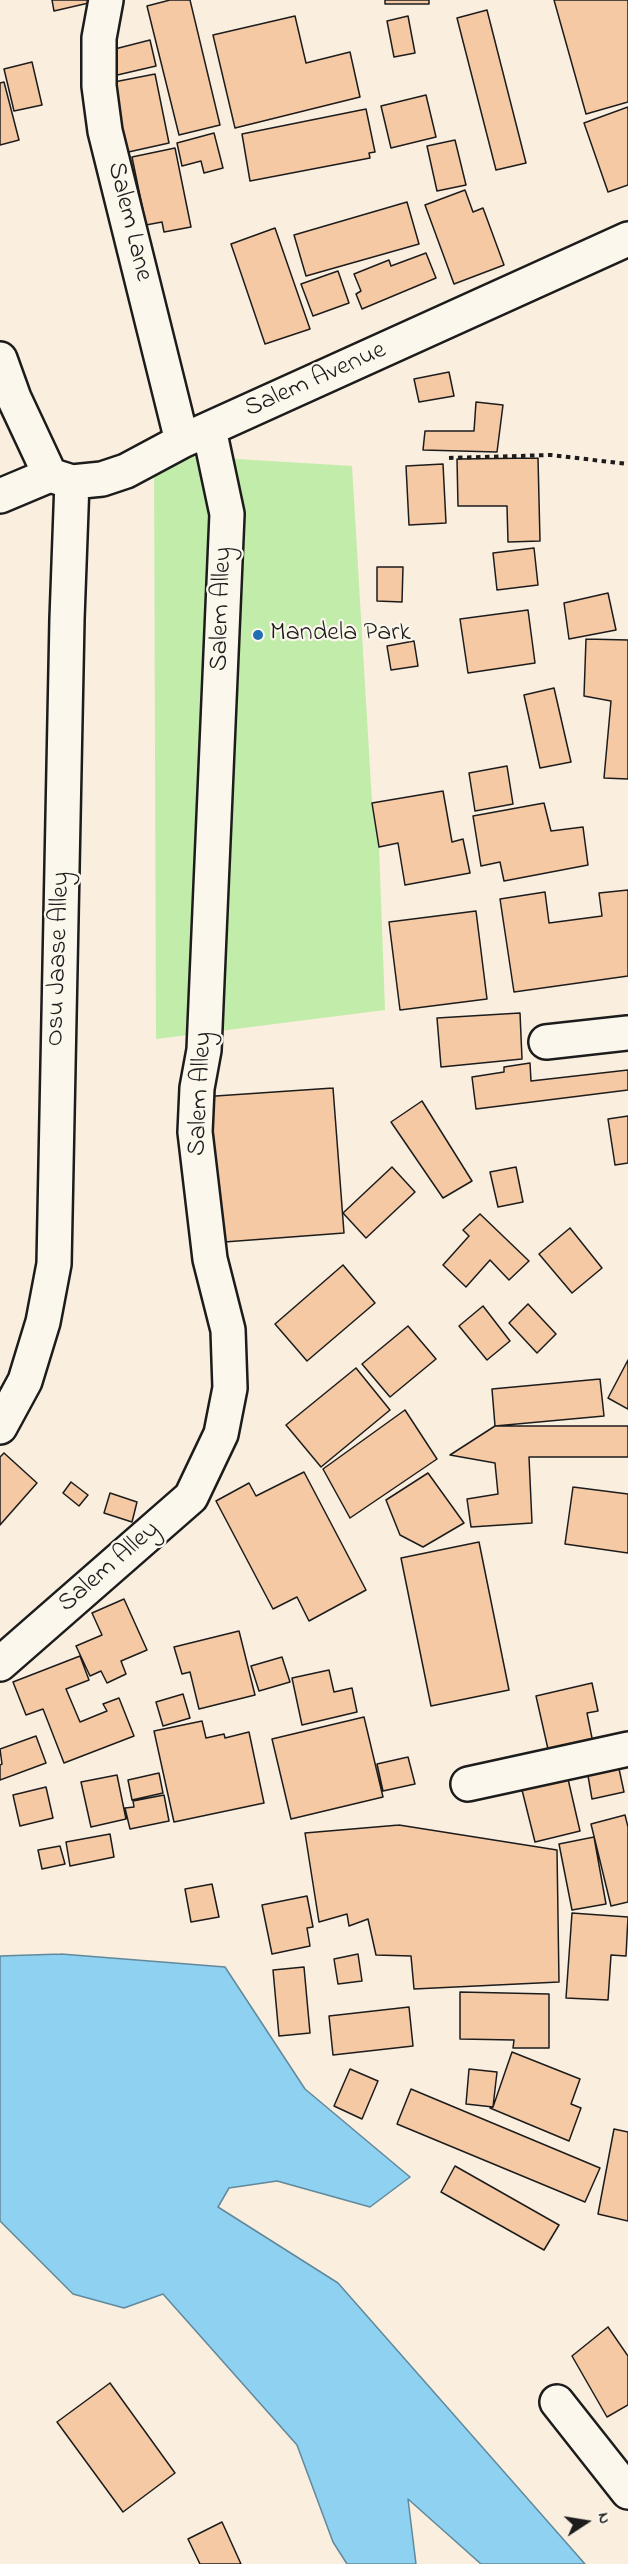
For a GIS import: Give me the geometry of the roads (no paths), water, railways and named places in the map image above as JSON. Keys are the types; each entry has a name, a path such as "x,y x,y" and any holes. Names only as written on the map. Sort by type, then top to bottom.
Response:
{"street":[{"name":"Salem Lane","path":"106,0 99,50 99,86 105,131 196,435"},
{"name":"Salem Avenue","path":"0,496 61,478 102,479 126,471 196,435 628,239"},
{"name":"Osu Jaase Alley","path":"0,359 14,398 61,478 67,619 54,1264 43,1322 25,1381 0,1427"},
{"name":"Salem Alley","path":"0,1664 191,1497 221,1434 230,1388 228,1330 210,1259 195,1132 197,1088 204,1050 227,514 196,435"},
{"path":"546,1042 628,1033"},
{"path":"468,1784 628,1749"},
{"path":"557,2402 628,2492"}],"water":[{"path":"61,1954 225,1967 305,2089 410,2177 370,2207 277,2181 229,2188 218,2207 338,2283 585,2564 481,2564 408,2499 416,2564 347,2564 333,2542 297,2445 163,2294 124,2308 73,2294 0,2221 0,1956"}],"place":[{"name":"Mandela Park","path":"258,635"}]}
